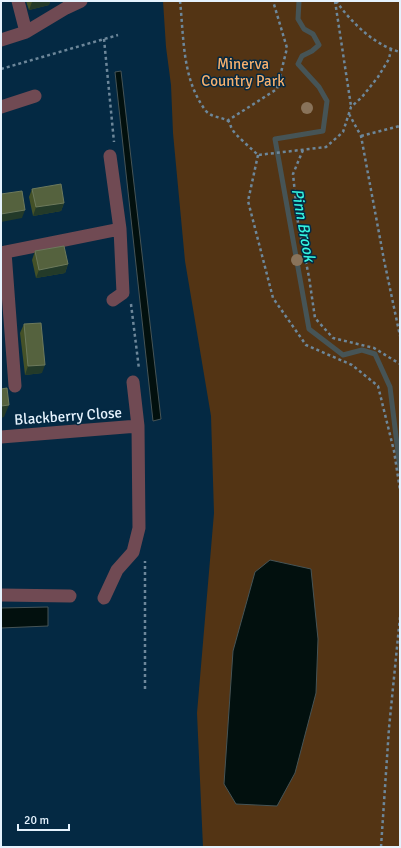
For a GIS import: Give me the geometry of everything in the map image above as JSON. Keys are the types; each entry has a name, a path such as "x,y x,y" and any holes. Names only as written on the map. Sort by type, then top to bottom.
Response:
{"street":[{"path":"18,1 26,32"},
{"path":"1,40 26,32 66,8 81,1"},
{"path":"1,107 35,96"},
{"path":"110,156 120,229 123,293 113,300"},
{"path":"15,386 3,253 120,229"},
{"name":"Blackberry Close","path":"104,598 117,570 133,552 139,528 138,426 133,382"},
{"name":"Blackberry Close","path":"1,437 138,426"},
{"path":"1,595 70,596"}],"path":[{"path":"180,1 187,72 196,96 207,112 214,117 228,120 277,89 287,48 273,1"},
{"path":"228,120 232,130 258,155 326,147 343,132 351,107 336,1"},
{"path":"336,1 356,26 375,40 400,52"},
{"path":"1,68 118,35"},
{"path":"351,107 362,97 378,77 389,59 391,49"},
{"path":"349,113 361,136 400,336"},
{"path":"361,136 400,126"},
{"path":"303,150 293,174 298,223 309,277 315,318 333,338 374,348 400,364"},
{"path":"258,155 248,201 273,298 306,345 352,365 378,386 394,451 400,490"},
{"path":"381,847 389,728 400,617"}],"green space":[{"name":"Minerva Country Park","path":"163,1 400,1 400,847 203,847 197,713 214,513 211,416 185,261"}],"shaded area":[{"path":"121,71 161,419 153,421 115,72"},
{"path":"270,560 311,569 318,639 316,693 295,773 277,806 236,804 224,784 233,651 255,572"},
{"path":"48,607 48,626 1,628 1,608"}],"building":[{"path":"61,184 64,203 36,207 32,189"},
{"path":"22,191 25,210 1,214 1,194"},
{"path":"64,246 68,264 39,270 35,251"},
{"path":"41,323 45,365 28,366 24,324"},
{"path":"7,388 9,405 1,406 1,389"}],"waterway":[{"name":"Pinn Brook","path":"299,1 298,19 304,29 313,34 319,45 312,51 302,56 298,64 319,87 327,101 323,131 275,139 309,329 343,355 362,350 375,354 390,387 400,469"}]}
